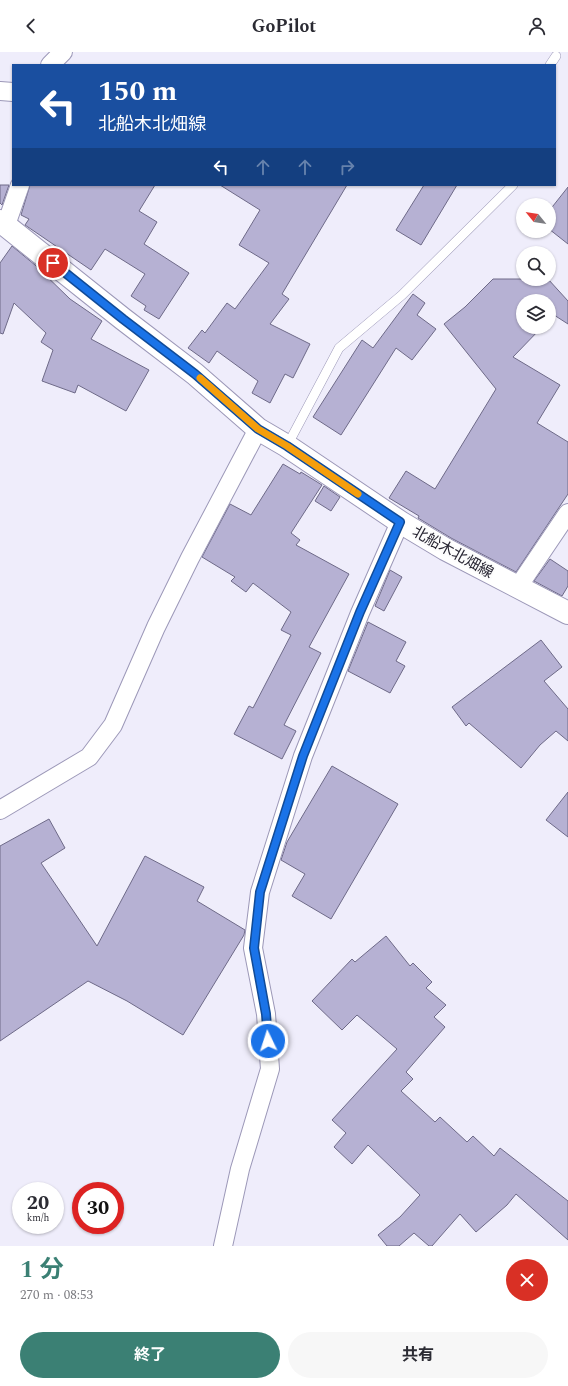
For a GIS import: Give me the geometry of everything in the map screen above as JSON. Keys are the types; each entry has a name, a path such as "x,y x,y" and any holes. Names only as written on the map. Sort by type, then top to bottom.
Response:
{"main road":[{"name":"北船木北畑線","path":"3,223 123,319 195,374 258,429 287,446 400,522 445,549 568,613"}],"street":[{"path":"51,64 63,52"},
{"path":"0,91 12,92"},
{"path":"3,223 20,186"},
{"path":"0,810 89,757 113,725 166,606 258,429"},
{"path":"518,587 568,513"},
{"path":"223,1246 240,1169 270,1069 266,1014 254,948 260,892 303,756 360,612 400,522"}],"lane":[{"path":"551,64 556,56"},
{"path":"287,446 339,348 402,295 512,186"}],"building":[{"path":"0,185 9,185 2,205 0,203"},
{"path":"30,186 154,186 139,211 157,222 144,244 189,273 159,319 144,310 146,306 131,296 145,274 105,249 91,270 25,225 29,219 21,215"},
{"path":"222,186 346,186 282,294 289,299 270,324 310,344 293,378 285,374 270,403 252,393 258,381 217,351 209,363 188,348 202,330 205,333 227,303 235,309 269,263 239,245 260,210"},
{"path":"423,186 456,186 421,245 396,230"},
{"path":"568,187 568,244 556,235 556,202"},
{"path":"12,246 35,265 70,299 102,321 91,339 149,370 126,411 78,385 75,393 42,381 53,350 41,342 46,333 14,303 3,334 0,333 0,263"},
{"path":"493,279 516,279 516,286 554,286 568,301 568,324 556,316 556,294 516,294 516,334 535,334 513,357 560,385 537,423 568,442 568,494 516,572 451,538 389,498 406,471 435,489 496,389 444,324 465,307"},
{"path":"413,294 425,303 417,315 436,329 412,360 396,348 341,435 313,417 362,340 373,348"},
{"path":"283,464 300,474 301,472 322,485 291,533 300,540 296,545 349,574 309,647 321,653 284,725 296,731 282,759 234,734 249,706 253,708 291,635 281,630 291,612 253,583 246,592 231,581 235,577 202,557 230,504 251,515"},
{"path":"324,486 340,497 331,511 315,501"},
{"path":"550,559 568,571 568,586 562,596 534,581"},
{"path":"390,570 402,577 384,611 375,606"},
{"path":"368,622 406,642 396,661 405,666 390,693 348,671"},
{"path":"541,640 562,667 544,681 568,709 568,741 556,731 540,745 521,768 469,723 466,726 452,707"},
{"path":"332,766 398,804 331,919 292,896 305,874 281,860 287,842"},
{"path":"568,792 568,837 546,820"},
{"path":"49,819 65,848 41,863 97,946 145,856 204,887 197,901 245,930 244,935 183,1035 127,1001 88,981 0,1041 0,846"},
{"path":"386,936 410,966 413,963 432,982 426,988 446,1005 434,1017 445,1027 406,1072 413,1079 401,1091 435,1122 440,1117 467,1142 473,1136 494,1156 500,1148 568,1201 568,1240 516,1194 507,1205 476,1232 460,1214 432,1246 429,1246 414,1233 399,1246 387,1246 378,1235 400,1217 420,1195 368,1145 352,1164 334,1147 346,1133 332,1120 397,1049 357,1015 342,1030 312,1001 352,959 355,962"}],"slow traffic":[{"path":"200,378 258,429 287,446 358,494"}],"route":[{"path":"53,263 195,374 258,429 287,446 400,522 360,612 303,756 260,892 254,948 266,1014 268,1041"}]}
